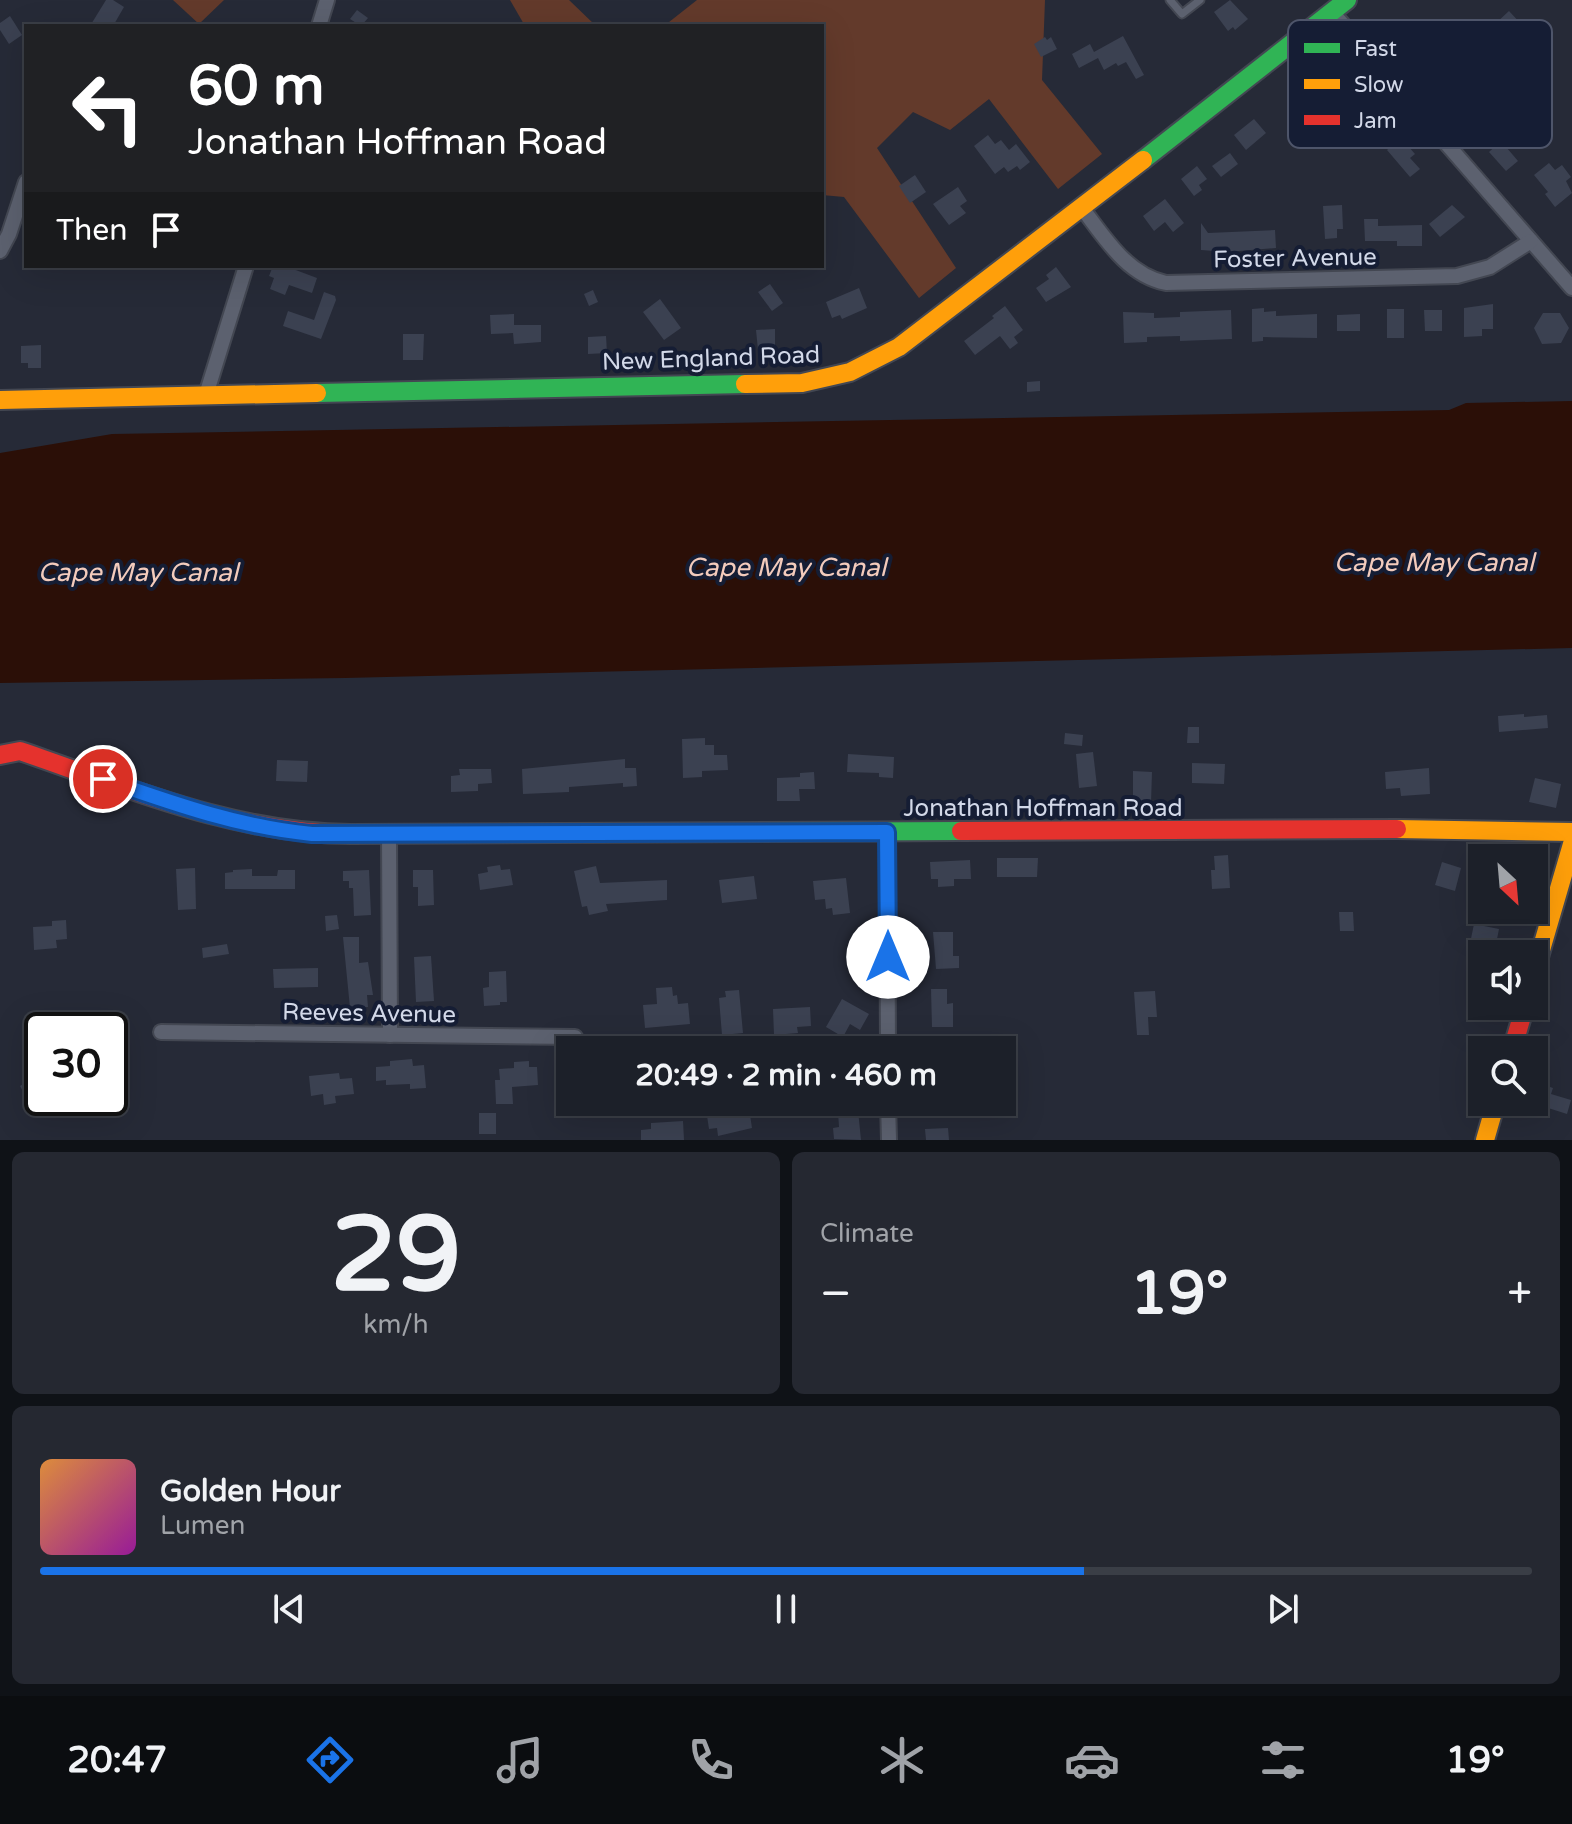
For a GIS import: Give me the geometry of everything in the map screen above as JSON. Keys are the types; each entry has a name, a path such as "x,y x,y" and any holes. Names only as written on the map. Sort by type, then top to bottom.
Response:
{"street":[{"path":"320,24 327,0"},
{"path":"1334,4 1347,20"},
{"name":"New England Road","path":"1314,20 1334,4"},
{"name":"New England Road","path":"0,400 802,383 826,379 875,362 899,347 1082,208 1288,41"},
{"path":"1454,148 1572,288"},
{"path":"0,251 24,188"},
{"name":"Foster Avenue","path":"1082,208 1128,265 1140,274 1166,283 1457,276 1490,267 1531,241"},
{"path":"206,395 245,268"},
{"name":"Jonathan Hoffman Road","path":"0,755 20,751 213,817 251,826 312,834 1480,829 1572,832"},
{"path":"887,832 888,1036"},
{"path":"389,833 390,1035"},
{"path":"1544,940 1572,844"},
{"name":"Reeves Avenue","path":"161,1032 556,1037"},
{"path":"888,1116 889,1140"},
{"path":"1485,1140 1492,1116"}],"lane":[{"path":"1170,0 1182,14 1200,0"}],"shaded area":[{"path":"173,0 224,0 199,24"},
{"path":"510,0 569,0 594,24 524,24"},
{"path":"697,0 1045,0 1042,80 1102,154 1058,189 989,99 950,130 913,112 877,148 956,268 919,298 844,197 824,195 824,24 667,24"}],"water":[{"name":"Cape May Canal","path":"1572,401 1572,648 345,678 0,683 0,453 112,434 1449,410 1466,403"}],"building":[{"path":"106,0 113,0 124,7 114,24 91,24"},
{"path":"1230,0 1248,19 1235,30 1233,27 1228,31 1214,12"},
{"path":"357,10 368,18 363,24 350,19"},
{"path":"1509,11 1517,20 1499,20"},
{"path":"10,16 22,35 9,44 0,30 0,23"},
{"path":"1123,36 1144,75 1136,79 1126,62 1118,66 1116,63 1104,70 1098,58 1079,68 1072,54 1090,44 1094,52"},
{"path":"1045,37 1047,40 1051,37 1057,49 1041,57 1034,44"},
{"path":"1254,119 1266,133 1246,150 1234,135"},
{"path":"988,135 995,144 1001,140 1009,150 1016,144 1030,162 1020,170 1017,166 1008,172 1004,167 995,174 974,146"},
{"path":"1410,148 1415,154 1410,158 1420,169 1410,177 1387,150"},
{"path":"1493,148 1507,148 1518,161 1506,171 1489,152"},
{"path":"1230,153 1238,164 1221,177 1212,166"},
{"path":"1549,163 1555,170 1562,165 1571,177 1566,181 1572,193 1555,207 1534,175"},
{"path":"1197,166 1207,179 1199,185 1202,190 1194,196 1181,179"},
{"path":"915,175 926,192 910,203 899,186"},
{"path":"958,187 967,201 960,206 966,213 949,225 933,204"},
{"path":"1165,199 1184,223 1173,232 1165,222 1154,231 1143,216"},
{"path":"1342,205 1343,229 1337,229 1337,238 1325,239 1323,206"},
{"path":"1452,205 1465,217 1440,237 1429,224"},
{"path":"1364,219 1378,219 1378,226 1422,225 1422,246 1397,246 1397,241 1365,241"},
{"path":"1201,223 1208,233 1275,230 1276,248 1227,252 1201,250"},
{"path":"1056,267 1071,287 1046,302 1036,288 1049,279 1046,275"},
{"path":"272,268 290,268 317,278 312,293 289,285 285,295 270,289 274,278 269,276"},
{"path":"770,284 783,303 772,311 758,292"},
{"path":"859,288 867,308 842,319 840,315 832,318 826,302"},
{"path":"593,290 598,302 589,306 584,294"},
{"path":"324,292 335,296 336,300 321,339 283,326 288,311 314,320"},
{"path":"660,299 681,328 664,340 643,312"},
{"path":"1493,304 1493,329 1482,329 1482,336 1464,337 1464,308"},
{"path":"1005,306 1023,330 1014,337 1018,343 1010,349 1000,336 975,355 964,341"},
{"path":"1264,308 1264,312 1276,311 1276,316 1317,314 1317,338 1263,337 1263,341 1252,342 1252,309"},
{"path":"1387,309 1404,309 1404,338 1387,338"},
{"path":"1231,310 1232,339 1180,341 1180,336 1147,337 1147,342 1124,343 1123,312 1154,313 1154,318 1180,317 1180,312"},
{"path":"1424,310 1442,310 1442,331 1425,331"},
{"path":"1543,313 1560,313 1569,328 1561,343 1542,344 1534,328"},
{"path":"514,314 514,325 541,325 541,342 514,344 513,333 491,334 490,315"},
{"path":"1360,314 1360,331 1337,331 1337,315"},
{"path":"775,329 775,359 759,360 756,330"},
{"path":"403,334 424,334 423,360 403,360"},
{"path":"606,336 607,353 588,354 588,337"},
{"path":"41,345 41,368 28,368 28,363 21,363 21,346"},
{"path":"1040,381 1040,391 1027,392 1027,382"},
{"path":"1524,714 1524,717 1547,715 1548,728 1499,732 1498,716"},
{"path":"1188,727 1199,727 1199,743 1187,743"},
{"path":"1065,733 1083,735 1082,746 1064,744"},
{"path":"705,738 705,745 714,745 714,755 727,755 728,770 702,771 702,777 683,778 682,739"},
{"path":"1093,752 1097,786 1079,788 1076,754"},
{"path":"848,754 894,757 893,778 879,777 879,773 847,772"},
{"path":"625,759 625,768 636,768 637,786 623,787 623,783 569,787 569,792 523,794 522,769"},
{"path":"277,760 308,761 307,782 276,781"},
{"path":"1192,763 1225,764 1224,784 1192,783"},
{"path":"1429,768 1430,794 1401,796 1400,788 1386,789 1385,772"},
{"path":"459,769 491,769 492,783 478,784 478,791 451,792 451,776 460,775"},
{"path":"1133,771 1152,772 1151,803 1133,803"},
{"path":"814,772 815,789 799,789 800,801 777,801 777,778 800,777 800,773"},
{"path":"1535,778 1561,784 1556,808 1529,802"},
{"path":"1228,855 1230,888 1212,889 1214,856"},
{"path":"997,858 1038,858 1037,877 997,877"},
{"path":"970,860 971,879 954,879 954,886 938,887 938,879 931,879 930,862"},
{"path":"1442,862 1461,868 1455,891 1435,885"},
{"path":"500,865 501,870 510,869 513,885 480,890 478,874 488,872 487,867"},
{"path":"596,866 600,883 667,880 667,900 606,904 608,911 589,915 587,906 582,907 574,871"},
{"path":"195,868 196,909 178,910 176,869"},
{"path":"252,869 252,876 277,876 278,870 295,870 295,889 225,889 225,873"},
{"path":"369,870 371,915 354,916 353,888 349,888 349,881 343,881 343,871"},
{"path":"413,870 433,870 434,905 418,906 418,887 413,887"},
{"path":"754,876 757,899 722,903 719,880"},
{"path":"846,878 850,913 833,915 832,908 826,909 825,899 815,900 813,881"},
{"path":"1339,912 1353,912 1354,931 1340,931"},
{"path":"337,915 339,929 326,931 325,916"},
{"path":"66,920 67,939 56,940 57,948 34,950 33,927 52,926 52,921"},
{"path":"1474,924 1499,929 1497,940 1471,940"},
{"path":"933,932 953,932 953,956 959,956 959,968 936,969"},
{"path":"343,937 359,937 359,963 368,962 373,995 367,995 368,1007 350,1008"},
{"path":"227,944 229,954 203,958 202,948"},
{"path":"431,956 434,1001 416,1002 414,957"},
{"path":"318,968 318,987 274,988 273,969"},
{"path":"506,971 507,1002 484,1006 483,988 489,987 489,972"},
{"path":"672,987 678,1004 688,1003 690,1024 645,1028 643,1005 657,1004 656,988"},
{"path":"931,989 947,989 947,1004 953,1003 953,1027 932,1027"},
{"path":"739,990 743,1033 722,1035 719,998 726,997 725,991"},
{"path":"1155,991 1157,1017 1148,1017 1149,1035 1137,1035 1134,992"},
{"path":"842,999 869,1014 860,1030 850,1024 844,1036 826,1027"},
{"path":"810,1007 811,1026 797,1027 798,1033 774,1035 773,1009"},
{"path":"412,1059 413,1066 424,1065 426,1088 410,1089 410,1084 386,1085 386,1080 376,1081 376,1067 390,1066 390,1061"},
{"path":"529,1061 529,1067 537,1067 538,1085 512,1087 513,1104 496,1104 495,1080 500,1080 499,1069 514,1068 514,1062"},
{"path":"339,1073 340,1079 352,1078 354,1094 335,1096 336,1103 324,1105 323,1094 311,1096 309,1076"},
{"path":"1548,1086 1553,1088 1551,1094 1571,1100 1567,1114 1548,1108"},
{"path":"479,1113 496,1113 496,1134 479,1134"},
{"path":"707,1116 750,1116 752,1128 718,1136 717,1128 709,1129"},
{"path":"838,1116 859,1116 861,1140 834,1139 833,1128 839,1127"},
{"path":"683,1121 684,1140 641,1140 641,1130 651,1129 651,1123"},
{"path":"948,1128 949,1140 926,1140 925,1129"}],"traffic: fast":[{"path":"1322,20 1347,0"},
{"path":"1143,160 1288,46"},
{"path":"317,393 745,384"},
{"path":"351,834 961,831"}],"traffic: slow":[{"path":"745,384 802,383 850,372 899,347 1143,160"},
{"path":"0,400 317,393"},
{"path":"1397,829 1572,832"},
{"path":"1544,940 1572,844"},
{"path":"1485,1140 1492,1116"}],"traffic: jam":[{"path":"0,755 20,751 142,794 224,817 308,832 351,834"},
{"path":"961,831 1397,829"},
{"path":"1516,1036 1521,1020"}],"route":[{"path":"103,779 213,817 251,826 312,834 887,832 888,957"}]}
